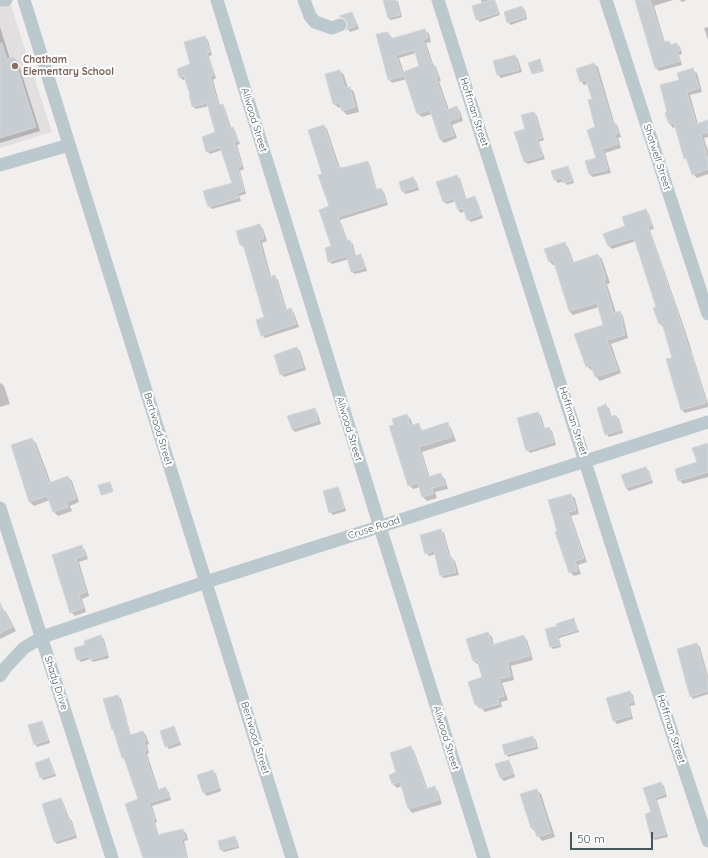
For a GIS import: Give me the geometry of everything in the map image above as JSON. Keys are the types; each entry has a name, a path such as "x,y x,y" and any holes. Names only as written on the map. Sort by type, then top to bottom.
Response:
{"street":[{"path":"0,0 6,0"},
{"name":"Bertwood Street","path":"24,0 292,858"},
{"name":"Allwood Street","path":"217,0 484,858"},
{"path":"304,0 310,16 315,22 332,28 340,25"},
{"name":"Hoffman Street","path":"438,0 658,691 708,840"},
{"name":"Shotwell Street","path":"606,0 708,314"},
{"path":"0,165 69,145"},
{"name":"Cruse Road","path":"0,676 6,667 24,648 42,637 206,582 708,422"},
{"name":"Shady Drive","path":"0,508 112,858"}],"shaded area":[{"name":"Chatham Elementary School","path":"0,0 9,0 52,132 0,148"}],"building":[{"path":"383,0 396,0 400,15 388,18"},
{"path":"494,0 498,13 476,20 472,6"},
{"path":"635,0 650,0 663,42 669,41 670,45 677,43 680,51 677,52 680,61 655,68"},
{"path":"522,6 525,17 507,23 504,12"},
{"path":"352,12 356,26 346,30 348,26 347,22 339,16"},
{"path":"425,29 428,38 423,40 431,63 433,63 438,77 436,78 447,110 457,106 460,117 449,121 454,135 440,140 430,110 417,114 403,72 419,66 414,50 396,55 403,76 388,80 376,34 388,32 390,39"},
{"path":"205,36 210,52 207,53 214,75 210,76 218,105 223,104 229,128 233,127 238,141 234,142 242,166 238,168 244,191 237,193 238,198 208,207 203,191 232,183 220,147 206,152 202,137 215,132 207,103 192,107 184,76 179,77 177,69 190,64 184,42"},
{"path":"0,43 2,43 7,59 14,57 36,127 0,138"},
{"path":"515,55 519,70 497,75 493,61"},
{"path":"540,59 543,70 532,74 528,63"},
{"path":"594,63 612,121 614,121 618,133 615,135 618,144 602,149 608,170 589,174 585,161 596,158 587,130 595,127 588,100 592,99 586,80 580,82 576,69"},
{"path":"693,68 699,88 687,92 696,124 708,120 708,132 701,134 708,160 708,169 692,175 686,158 684,159 674,123 669,124 665,113 667,112 660,85 679,80 677,73"},
{"path":"340,70 345,88 350,87 355,107 342,111 339,102 333,104 325,74"},
{"path":"534,112 542,138 537,139 543,156 524,162 514,132 525,129 521,115"},
{"path":"324,125 338,168 368,161 376,190 381,188 386,202 338,217 346,241 350,240 354,254 328,262 325,248 331,246 319,210 329,206 318,175 322,174 308,130"},
{"path":"568,166 572,181 563,183 562,178 554,180 551,171"},
{"path":"457,175 466,199 475,196 481,215 467,220 463,208 458,210 454,199 443,202 436,182"},
{"path":"413,177 417,187 402,192 399,182"},
{"path":"646,209 652,225 648,227 690,353 691,352 706,403 681,410 666,359 672,358 662,323 659,324 653,308 656,307 634,238 608,246 603,234 625,226 622,217"},
{"path":"260,224 264,238 259,240 269,277 275,275 285,310 291,308 296,324 261,336 256,320 264,317 243,244 240,245 236,231"},
{"path":"565,242 572,263 598,254 606,279 604,280 613,313 620,311 623,322 625,335 607,340 618,370 595,377 591,365 586,367 574,334 603,325 597,303 569,311 553,260 549,262 544,249"},
{"path":"361,254 365,268 351,272 347,258"},
{"path":"297,347 303,367 280,375 274,355"},
{"path":"606,404 610,417 616,415 621,430 605,435 597,408"},
{"path":"315,408 318,421 292,429 287,416"},
{"path":"538,412 543,429 549,427 554,442 526,451 517,418"},
{"path":"407,414 410,426 419,423 421,431 448,422 452,437 419,447 428,477 441,473 445,485 432,488 433,494 422,497 418,483 408,486 389,426 394,425 392,419"},
{"path":"32,438 49,483 68,476 76,498 66,502 68,507 53,512 47,496 29,502 11,445"},
{"path":"708,443 708,472 678,481 675,469 697,462 692,448"},
{"path":"646,467 651,480 626,488 621,475"},
{"path":"110,482 113,491 101,495 98,485"},
{"path":"338,487 344,508 329,513 323,491"},
{"path":"571,494 576,510 568,512 584,558 575,561 578,570 569,573 555,532 557,531 548,500"},
{"path":"441,529 449,557 452,557 456,572 440,576 434,551 425,554 420,535"},
{"path":"82,545 85,555 76,559 86,592 79,595 83,608 70,613 52,555"},
{"path":"0,603 12,627 0,633"},
{"path":"574,618 577,630 557,636 560,645 550,647 545,629 557,626 556,624"},
{"path":"488,632 492,645 524,635 530,656 507,662 511,676 499,679 504,696 498,698 499,704 481,709 479,704 475,705 468,682 482,677 477,660 473,661 466,639"},
{"path":"101,635 107,655 90,660 89,656 77,660 74,648 85,645 84,641"},
{"path":"697,643 708,682 708,691 690,697 677,649"},
{"path":"630,691 633,702 628,703 631,716 613,721 606,698"},
{"path":"118,695 130,735 143,731 146,741 144,742 147,750 144,751 157,790 166,787 169,797 149,803 155,819 153,820 157,835 183,829 185,838 181,839 187,858 143,858 125,804 138,799 124,758 122,758 113,729 112,730 103,699"},
{"path":"42,721 48,740 34,745 28,725"},
{"path":"174,726 179,742 165,747 160,731"},
{"path":"533,736 536,746 505,755 502,745"},
{"path":"411,746 426,789 435,786 439,800 408,809 400,782 392,784 389,775 396,772 390,753"},
{"path":"49,758 54,774 40,778 35,763"},
{"path":"509,760 513,774 500,778 495,764"},
{"path":"213,770 219,788 203,793 197,775"},
{"path":"661,782 665,794 655,798 666,834 651,838 645,814 651,812 643,788"},
{"path":"537,789 551,833 537,837 534,827 531,828 520,794"},
{"path":"61,798 67,818 69,817 75,835 54,842 42,804"},
{"path":"235,836 237,846 220,850 218,841"}],"place":[{"name":"Chatham Elementary School","path":"15,66"}]}
